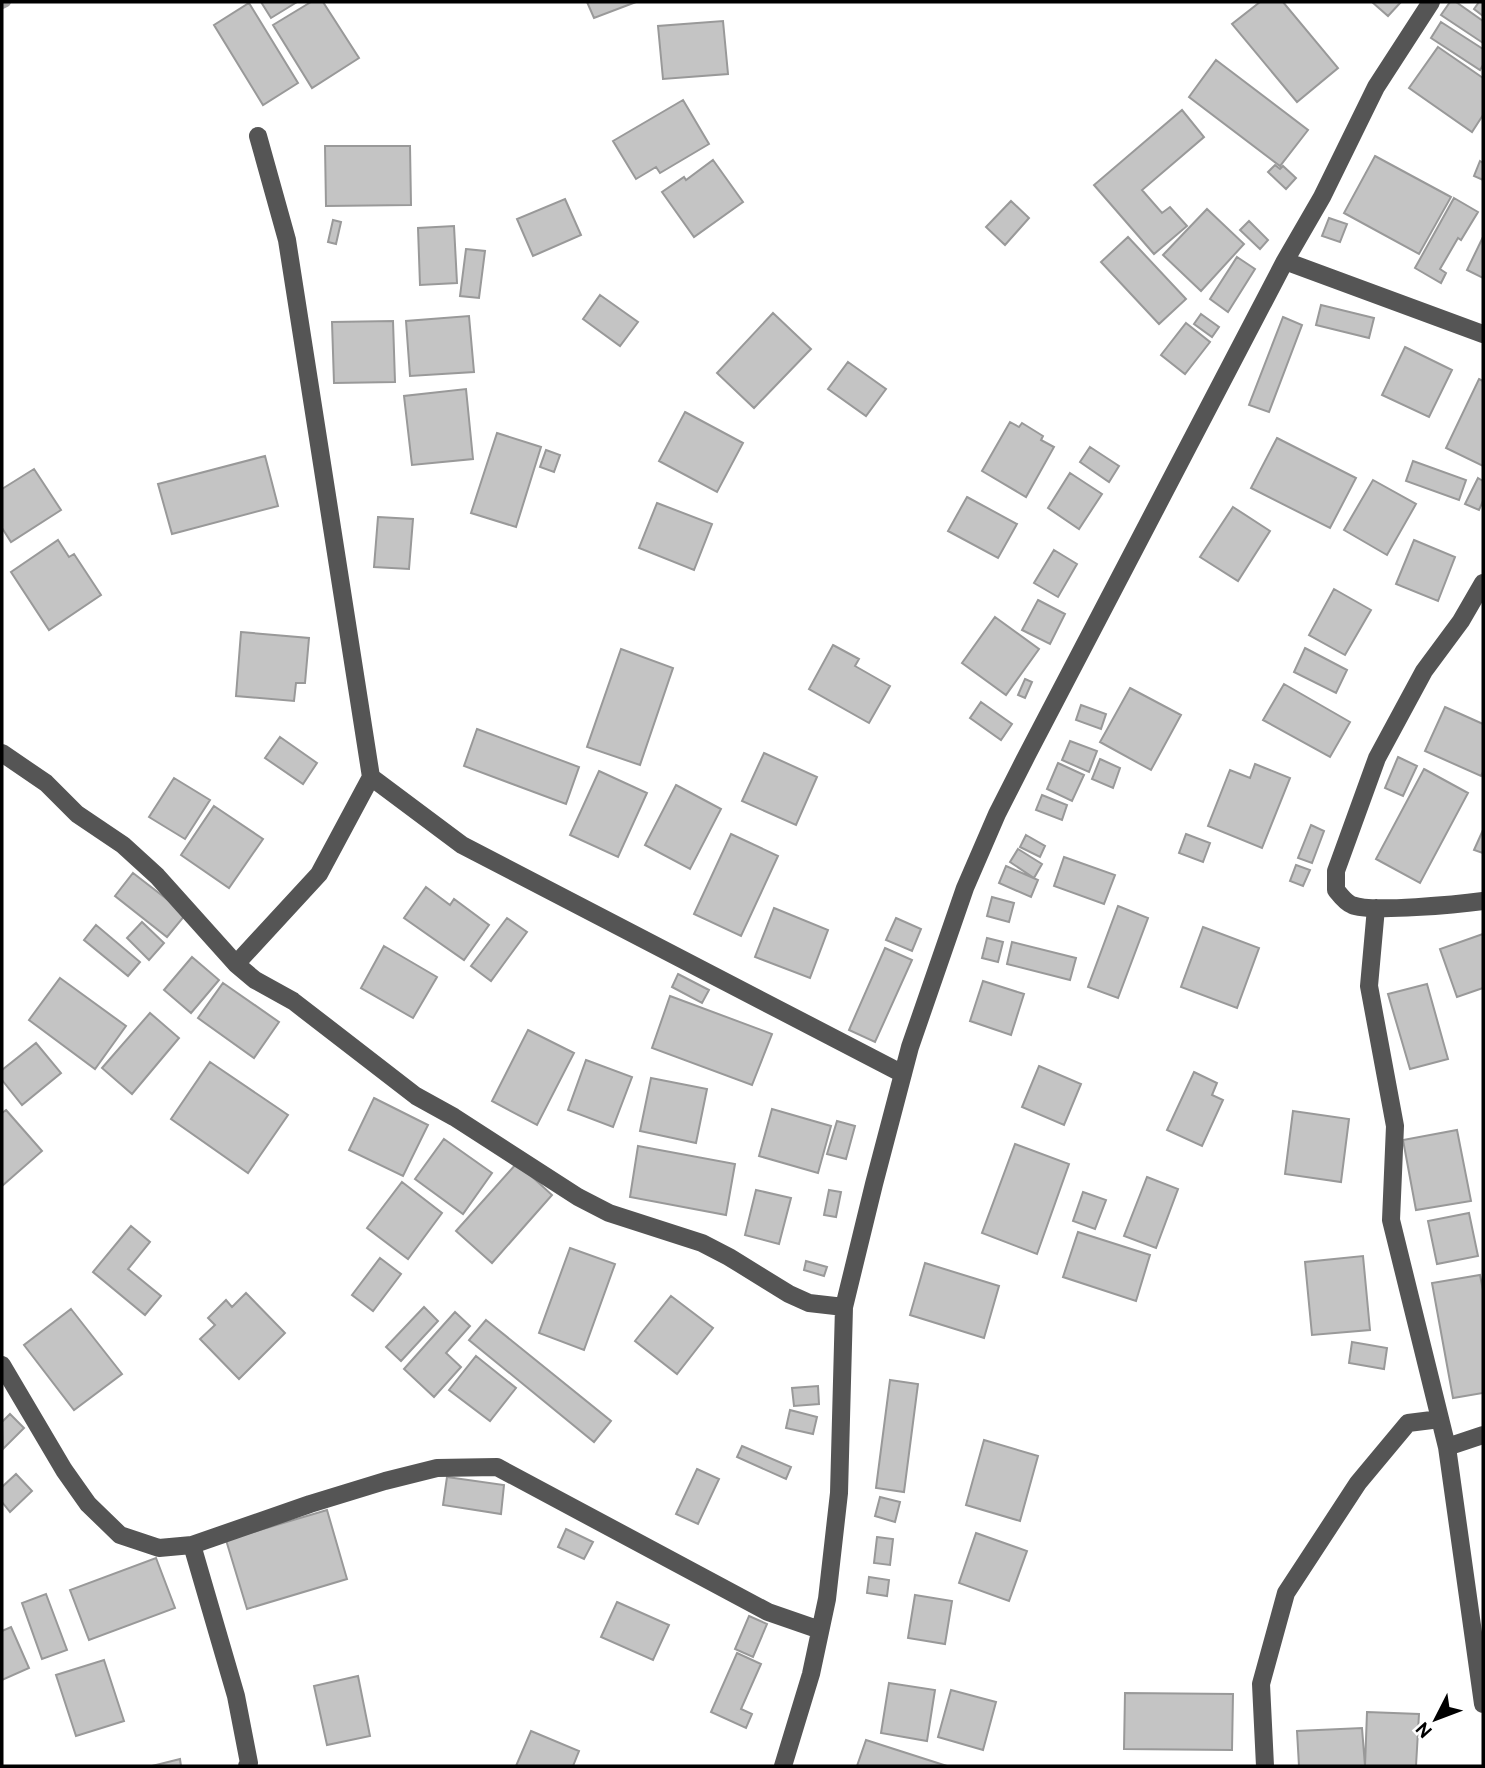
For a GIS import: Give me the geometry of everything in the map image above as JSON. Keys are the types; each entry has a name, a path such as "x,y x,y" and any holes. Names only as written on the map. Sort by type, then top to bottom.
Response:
{"street":[{"path":"783,1766 811,1674 827,1599 839,1493 844,1307 910,1047 965,888 997,814 1285,261 1322,197 1376,87 1431,2"},
{"path":"236,964 318,874 371,777 287,240 258,136"},
{"path":"1285,261 1483,334"},
{"path":"1483,583 1461,621 1424,671 1377,758 1336,871 1336,890 1352,905 1376,908 1483,901"},
{"path":"2,753 46,783 77,814 132,853 157,876 236,964 256,980 293,1001 416,1096 454,1117 578,1197 609,1213 702,1243 809,1303 844,1307"},
{"path":"371,777 462,845 903,1074"},
{"path":"1376,908 1369,986 1395,1126 1391,1220 1447,1447 1483,1704"},
{"path":"2,1365 64,1470 88,1504 120,1535 159,1548 192,1545 310,1504 437,1468 497,1467 768,1612 820,1630"},
{"path":"1265,1766 1261,1684 1286,1593 1359,1483 1408,1423 1440,1419"},
{"path":"1447,1447 1483,1434"},
{"path":"192,1545 236,1696 249,1763 247,1766"}],"building":[{"path":"261,2 297,2 271,18"},
{"path":"311,2 323,2 359,58 312,88 273,25"},
{"path":"587,2 636,2 594,18"},
{"path":"1260,2 1283,2 1338,68 1297,102 1232,24"},
{"path":"1372,2 1401,2 1388,16"},
{"path":"1450,2 1456,2 1483,21 1483,43 1441,15"},
{"path":"1479,2 1483,2 1483,16 1474,9"},
{"path":"249,3 298,83 263,105 214,25"},
{"path":"723,21 728,74 663,79 658,26"},
{"path":"1441,22 1483,49 1483,65 1480,70 1431,38"},
{"path":"1438,47 1483,78 1483,115 1472,132 1409,88"},
{"path":"1216,60 1308,130 1280,166 1189,97"},
{"path":"683,100 709,144 660,173 656,167 636,179 613,141"},
{"path":"1182,110 1204,137 1142,190 1162,213 1170,207 1187,226 1154,254 1094,185"},
{"path":"325,146 410,146 411,205 326,206"},
{"path":"1375,156 1451,197 1419,254 1344,213"},
{"path":"713,160 743,202 694,237 662,192 684,177 686,180"},
{"path":"1480,161 1483,163 1483,180 1474,176"},
{"path":"1275,165 1280,169 1283,166 1296,178 1286,189 1268,172"},
{"path":"1454,198 1478,212 1461,240 1458,238 1440,269 1446,273 1441,283 1415,268"},
{"path":"565,199 581,235 533,256 517,219"},
{"path":"1011,201 1029,218 1005,245 986,227"},
{"path":"1207,209 1244,244 1201,291 1163,255"},
{"path":"1329,218 1347,224 1340,242 1322,236"},
{"path":"333,220 341,222 336,244 328,242"},
{"path":"1249,221 1268,240 1260,249 1240,230"},
{"path":"454,226 457,283 420,285 418,228"},
{"path":"1128,237 1186,299 1159,324 1101,262"},
{"path":"1483,237 1483,278 1467,270"},
{"path":"466,249 485,251 479,298 460,296"},
{"path":"1237,257 1255,269 1228,312 1210,299"},
{"path":"600,295 638,322 620,346 583,319"},
{"path":"1321,305 1374,318 1369,338 1316,325"},
{"path":"773,313 811,349 754,408 717,373"},
{"path":"1201,314 1219,327 1212,337 1194,324"},
{"path":"469,316 474,372 410,376 406,321"},
{"path":"1283,317 1302,325 1269,412 1249,405"},
{"path":"393,321 395,382 334,383 332,322"},
{"path":"1186,323 1210,342 1185,374 1161,355"},
{"path":"1405,347 1452,370 1429,417 1382,395"},
{"path":"848,362 886,389 866,416 828,389"},
{"path":"1479,379 1483,381 1483,466 1446,448"},
{"path":"466,389 473,459 412,465 404,396"},
{"path":"685,412 743,443 717,492 659,461"},
{"path":"1010,422 1019,427 1022,423 1043,436 1041,440 1054,447 1026,497 982,471"},
{"path":"497,433 541,447 516,527 471,513"},
{"path":"1277,438 1356,478 1330,528 1251,488"},
{"path":"1090,447 1119,466 1109,482 1080,462"},
{"path":"546,450 560,455 554,472 540,467"},
{"path":"265,456 278,506 172,534 158,484"},
{"path":"1413,461 1466,480 1459,500 1406,481"},
{"path":"34,469 61,510 11,542 2,528 2,489"},
{"path":"1070,473 1102,494 1079,529 1048,508"},
{"path":"1478,478 1483,481 1483,501 1479,510 1465,504"},
{"path":"1373,480 1416,504 1387,555 1344,530"},
{"path":"967,497 1017,524 998,558 948,531"},
{"path":"657,503 712,524 694,570 639,548"},
{"path":"1233,507 1270,531 1238,581 1200,557"},
{"path":"378,517 413,519 409,569 374,567"},
{"path":"58,540 69,557 74,554 101,595 49,630 11,572"},
{"path":"1414,540 1455,557 1438,601 1396,584"},
{"path":"1054,550 1077,564 1058,597 1034,583"},
{"path":"1334,589 1371,610 1345,655 1309,635"},
{"path":"1038,600 1065,614 1050,644 1022,630"},
{"path":"995,617 1039,649 1006,695 962,663"},
{"path":"241,632 309,638 305,683 296,683 294,701 236,696"},
{"path":"833,645 859,659 855,666 890,686 869,723 809,689"},
{"path":"1305,648 1347,670 1336,693 1294,672"},
{"path":"621,649 673,668 640,765 587,747"},
{"path":"1025,679 1032,682 1025,698 1018,695"},
{"path":"1284,684 1350,722 1330,757 1263,720"},
{"path":"1130,688 1181,715 1151,770 1100,742"},
{"path":"981,702 1012,724 1001,740 970,718"},
{"path":"1081,705 1106,714 1101,729 1076,720"},
{"path":"1445,707 1483,724 1481,776 1425,751"},
{"path":"477,729 579,767 566,804 464,766"},
{"path":"280,737 317,763 303,784 265,758"},
{"path":"1070,741 1097,751 1089,772 1062,760"},
{"path":"764,753 817,777 796,825 742,801"},
{"path":"1398,757 1417,766 1403,796 1385,788"},
{"path":"1100,759 1120,768 1113,788 1092,779"},
{"path":"1058,763 1084,775 1072,801 1047,789"},
{"path":"1255,764 1290,778 1262,848 1208,826 1230,770 1250,778"},
{"path":"1424,769 1468,793 1420,883 1376,859"},
{"path":"599,771 647,793 618,857 570,835"},
{"path":"174,778 210,800 185,839 149,817"},
{"path":"676,785 721,809 690,869 645,845"},
{"path":"1042,795 1067,805 1062,820 1036,810"},
{"path":"214,806 263,839 229,888 181,855"},
{"path":"1311,825 1324,831 1312,863 1298,858"},
{"path":"1483,830 1483,853 1474,850"},
{"path":"731,834 778,856 741,936 694,914"},
{"path":"1186,834 1210,843 1203,862 1179,853"},
{"path":"1026,835 1045,846 1040,857 1020,847"},
{"path":"1018,849 1042,864 1034,878 1010,862"},
{"path":"1064,857 1115,875 1104,904 1054,886"},
{"path":"1296,865 1310,870 1303,886 1290,881"},
{"path":"1006,866 1038,880 1031,897 999,883"},
{"path":"133,873 186,914 167,937 115,896"},
{"path":"426,887 450,905 454,899 489,925 464,960 404,918"},
{"path":"992,897 1014,903 1009,922 987,916"},
{"path":"1118,906 1148,918 1118,998 1088,987"},
{"path":"774,908 828,930 810,978 755,957"},
{"path":"507,918 527,932 491,981 471,966"},
{"path":"896,918 921,929 912,951 886,940"},
{"path":"142,922 164,943 149,960 127,938"},
{"path":"96,925 140,962 128,976 84,940"},
{"path":"1203,927 1259,948 1237,1008 1181,987"},
{"path":"1483,934 1483,988 1457,997 1440,949"},
{"path":"987,938 1003,942 998,962 982,958"},
{"path":"1012,942 1076,958 1070,980 1007,964"},
{"path":"384,946 437,977 413,1018 361,988"},
{"path":"885,948 912,960 875,1042 849,1030"},
{"path":"192,957 219,980 191,1013 164,990"},
{"path":"678,974 709,990 702,1003 672,987"},
{"path":"60,978 126,1026 95,1069 29,1020"},
{"path":"983,981 1024,994 1011,1035 970,1021"},
{"path":"223,983 279,1022 254,1058 198,1018"},
{"path":"1427,984 1448,1059 1410,1069 1388,994"},
{"path":"670,996 772,1034 752,1085 652,1048"},
{"path":"150,1013 179,1038 132,1094 102,1068"},
{"path":"528,1030 574,1053 537,1125 492,1101"},
{"path":"36,1043 61,1073 22,1105 2,1080 2,1070"},
{"path":"586,1060 632,1077 613,1127 568,1110"},
{"path":"210,1062 288,1115 248,1173 171,1119"},
{"path":"1039,1066 1081,1084 1064,1125 1022,1107"},
{"path":"1194,1072 1217,1083 1212,1095 1223,1100 1202,1146 1167,1130"},
{"path":"651,1078 707,1089 696,1143 640,1131"},
{"path":"374,1098 428,1125 403,1176 349,1150"},
{"path":"772,1109 831,1126 818,1173 759,1156"},
{"path":"6,1110 42,1151 2,1186 2,1113"},
{"path":"1293,1111 1349,1119 1341,1182 1285,1174"},
{"path":"837,1121 855,1126 846,1159 827,1154"},
{"path":"1457,1130 1471,1201 1416,1210 1403,1140"},
{"path":"444,1139 492,1173 463,1214 415,1179"},
{"path":"1015,1144 1069,1164 1037,1254 982,1233"},
{"path":"638,1146 735,1164 726,1215 630,1197"},
{"path":"517,1163 552,1195 492,1263 456,1231"},
{"path":"1147,1177 1178,1189 1156,1248 1124,1236"},
{"path":"402,1182 442,1213 408,1259 367,1228"},
{"path":"756,1190 791,1198 779,1244 745,1235"},
{"path":"829,1190 841,1192 836,1217 824,1215"},
{"path":"1083,1192 1106,1200 1095,1229 1073,1221"},
{"path":"1469,1213 1478,1256 1437,1264 1428,1221"},
{"path":"131,1226 150,1242 128,1269 161,1296 145,1315 93,1272"},
{"path":"1078,1232 1150,1255 1136,1301 1063,1277"},
{"path":"570,1248 615,1264 584,1350 539,1333"},
{"path":"1363,1256 1370,1330 1312,1335 1305,1262"},
{"path":"380,1258 401,1274 373,1311 352,1295"},
{"path":"806,1261 827,1267 824,1276 804,1270"},
{"path":"925,1263 999,1286 984,1338 910,1315"},
{"path":"1480,1275 1483,1290 1483,1393 1453,1398 1432,1283"},
{"path":"246,1293 285,1333 239,1379 200,1339 215,1325 208,1318 226,1300 232,1307"},
{"path":"671,1296 713,1328 677,1374 635,1341"},
{"path":"424,1307 438,1321 401,1361 386,1347"},
{"path":"71,1309 122,1374 74,1410 24,1345"},
{"path":"455,1312 470,1326 446,1353 461,1367 434,1397 404,1369"},
{"path":"486,1320 611,1421 594,1442 469,1340"},
{"path":"1352,1342 1387,1348 1384,1369 1349,1363"},
{"path":"476,1356 516,1388 490,1421 449,1390"},
{"path":"890,1380 918,1384 904,1492 876,1488"},
{"path":"818,1386 819,1404 794,1406 792,1388"},
{"path":"790,1410 817,1417 813,1434 786,1428"},
{"path":"10,1414 24,1428 3,1449 2,1422"},
{"path":"984,1440 1038,1456 1020,1521 966,1505"},
{"path":"742,1446 791,1467 786,1479 737,1457"},
{"path":"697,1469 719,1479 698,1524 676,1514"},
{"path":"16,1474 32,1491 10,1512 2,1502 2,1487"},
{"path":"447,1477 504,1485 501,1514 443,1505"},
{"path":"880,1497 900,1502 895,1522 875,1516"},
{"path":"327,1510 347,1579 247,1609 226,1540"},
{"path":"566,1529 593,1542 584,1559 558,1547"},
{"path":"976,1533 1027,1551 1009,1601 959,1583"},
{"path":"877,1537 893,1539 890,1565 874,1563"},
{"path":"156,1558 175,1608 89,1640 70,1590"},
{"path":"869,1577 889,1580 887,1596 867,1593"},
{"path":"46,1594 67,1650 42,1659 22,1603"},
{"path":"915,1595 952,1601 945,1644 908,1638"},
{"path":"617,1602 669,1625 653,1660 601,1637"},
{"path":"749,1616 767,1624 753,1657 735,1649"},
{"path":"11,1627 29,1668 2,1680 2,1631"},
{"path":"737,1653 761,1664 741,1709 752,1714 746,1728 711,1712"},
{"path":"104,1660 124,1721 76,1736 56,1675"},
{"path":"358,1676 370,1736 327,1745 314,1686"},
{"path":"889,1683 935,1690 927,1741 881,1733"},
{"path":"951,1690 996,1702 983,1750 938,1737"},
{"path":"1125,1693 1233,1694 1232,1750 1124,1749"},
{"path":"1367,1712 1419,1714 1416,1766 1365,1766"},
{"path":"1362,1728 1365,1766 1299,1766 1297,1731"},
{"path":"531,1731 579,1751 573,1766 516,1766"},
{"path":"866,1740 947,1766 857,1766"},
{"path":"180,1759 181,1766 152,1766"}],"waterway":[{"path":"2,4 6,2"}]}
